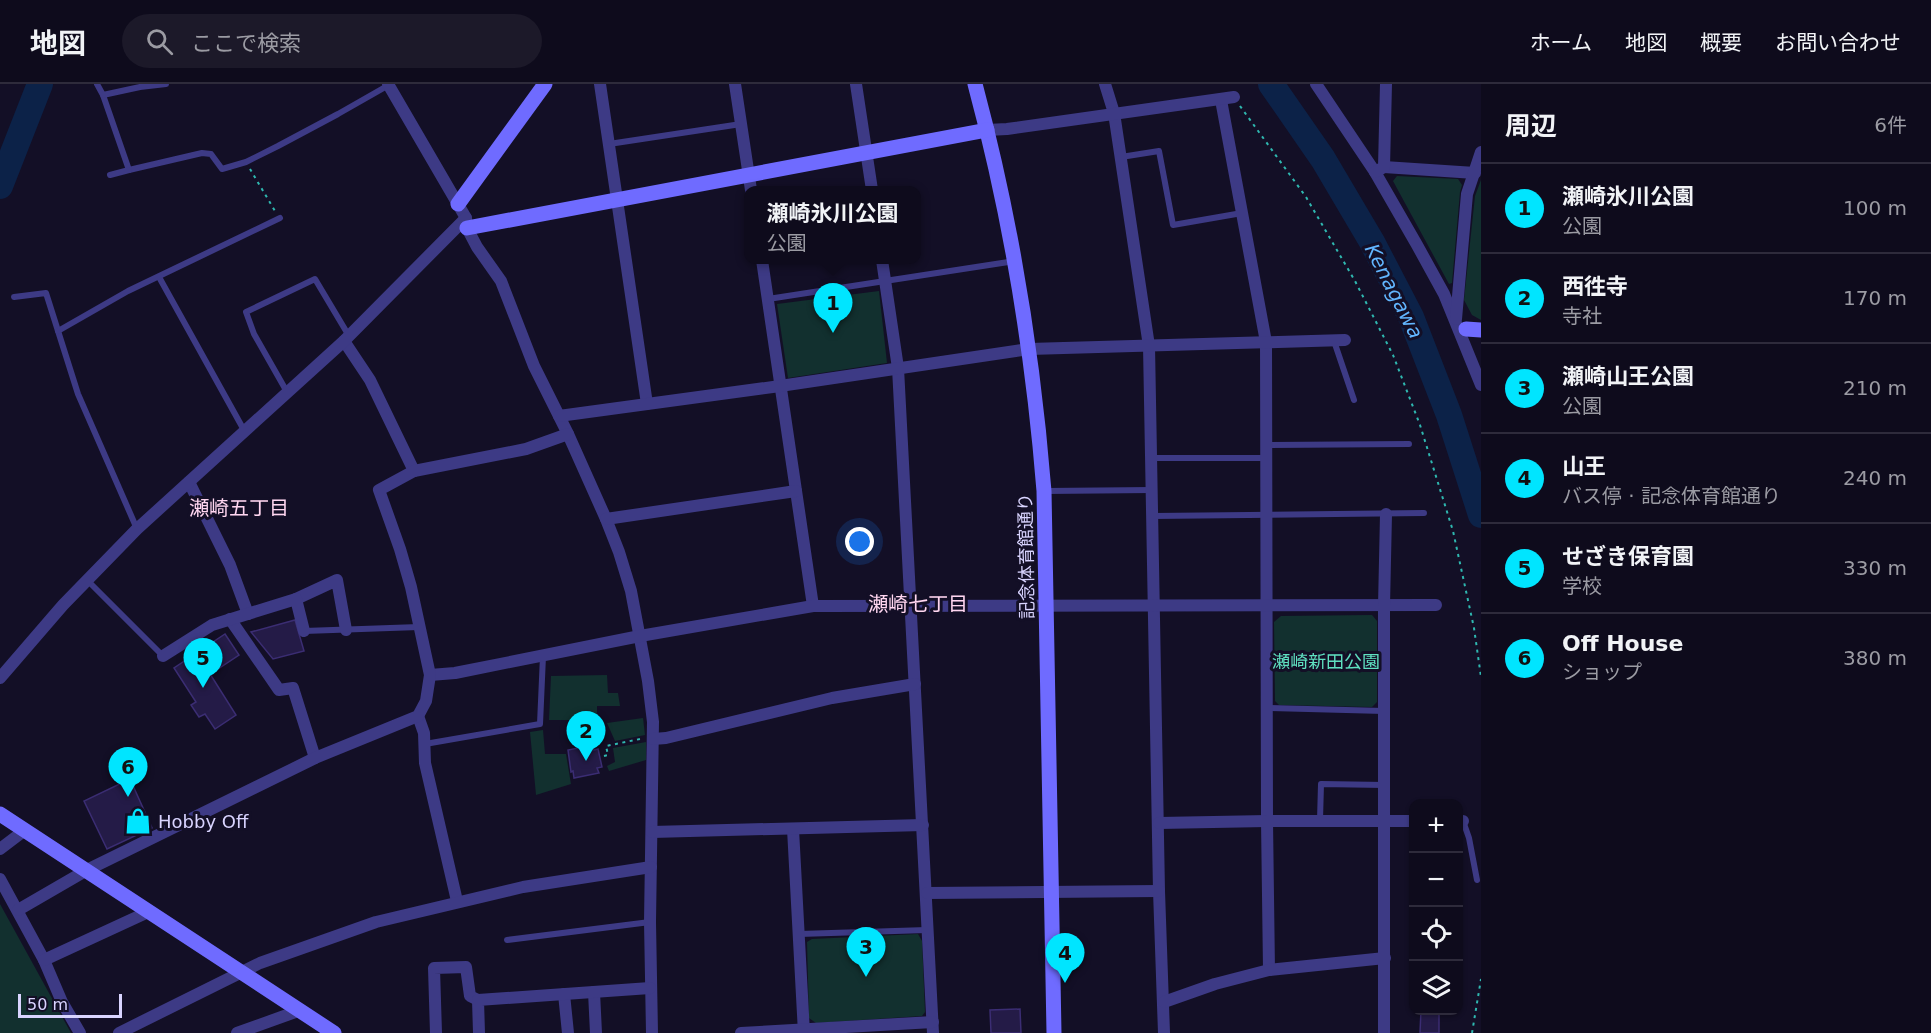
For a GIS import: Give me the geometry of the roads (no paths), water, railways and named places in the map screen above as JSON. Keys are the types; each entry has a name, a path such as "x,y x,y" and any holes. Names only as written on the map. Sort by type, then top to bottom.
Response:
{"street":[{"path":"388,84 458,204 477,247 501,281 534,366 568,434 606,519 631,591 648,681 653,738 650,922 652,1033"},
{"path":"458,204 545,84"},
{"path":"600,84 647,404"},
{"path":"735,84 750,183"},
{"path":"856,84 871,186"},
{"name":"記念体育館通り","path":"975,84 1007,217 1015,261 1029,349 1044,491 1054,1033"},
{"path":"1105,84 1114,113 1149,346 1159,891 1164,1033"},
{"path":"1316,84 1379,170 1439,284 1465,327 1481,385"},
{"path":"1379,170 1386,84"},
{"path":"0,678 63,605 137,529 347,338 466,223 750,183 866,154 987,130 1228,99 1242,213 1266,342 1265,515 1269,970"},
{"path":"1465,327 1467,194 1481,152"},
{"path":"1379,170 1475,172"},
{"path":"763,264 813,606"},
{"path":"741,1033 933,1027 898,368 883,264"},
{"path":"347,338 414,471"},
{"path":"559,416 1029,349 1339,340"},
{"path":"18,910 87,870 315,758 418,716 426,701 429,675 400,549 379,490 414,471 526,449 568,434"},
{"path":"189,482 230,565 248,614"},
{"path":"606,519 796,491"},
{"path":"1384,1033 1386,514"},
{"path":"163,656 212,625 296,599 337,580 346,630"},
{"path":"296,599 304,631"},
{"path":"429,675 455,673 640,636 813,606 1436,605"},
{"path":"230,619 279,690 293,688 315,758"},
{"path":"653,738 666,738 832,698 915,684"},
{"path":"418,716 424,733 425,763 457,902"},
{"path":"0,814 332,1032"},
{"path":"1159,823 1267,820 1409,821"},
{"path":"652,832 923,825"},
{"path":"793,829 804,1031"},
{"path":"0,849 25,830"},
{"path":"119,1033 260,963 351,930 523,886 651,867"},
{"path":"0,879 80,1033"},
{"path":"927,893 1159,891"},
{"path":"44,960 148,912"},
{"path":"1164,1002 1215,984 1269,970 1385,958"},
{"path":"436,1033 434,968 466,967 470,996 478,1000 650,988"},
{"path":"594,992 596,1033"},
{"path":"564,994 568,1033"},
{"path":"478,1000 479,1033"},
{"path":"237,1033 301,1010"}],"lane":[{"path":"97,84 103,94 129,170"},
{"path":"103,94 166,84"},
{"path":"110,175 202,153 211,154 222,169 246,162 338,114 388,84"},
{"path":"608,144 741,124"},
{"path":"1121,157 1159,151 1173,225 1242,213"},
{"path":"58,331 128,291 280,218"},
{"path":"768,299 1015,261"},
{"path":"159,277 245,432"},
{"path":"286,393 254,334 246,312 315,279 347,338"},
{"path":"14,297 46,293 78,394 137,529"},
{"path":"1339,340 1354,400"},
{"path":"1152,458 1409,444"},
{"path":"1044,491 1153,490"},
{"path":"1153,516 1424,513"},
{"path":"88,581 163,656"},
{"path":"304,631 419,627"},
{"path":"425,744 540,724 543,655"},
{"path":"1266,708 1384,711"},
{"path":"1320,821 1321,784 1385,785"},
{"path":"1463,825 1469,838 1477,880"},
{"path":"507,940 650,922"},
{"path":"799,934 928,930"}],"waterway":[{"path":"0,186 40,84"},
{"name":"Kenagawa","path":"1271,84 1323,159 1372,242 1411,317 1449,415 1481,515"}],"place":[{"name":"瀬崎氷川公園","path":"833,333"},
{"name":"せざき保育園","path":"203,688"},
{"name":"西徃寺","path":"586,761"},
{"name":"Off House","path":"128,797"},
{"name":"Hobby Off","path":"138,821"},
{"name":"瀬崎山王公園","path":"866,977"},
{"name":"山王","path":"1065,983"}],"district":[{"name":"瀬崎五丁目","path":"239,508"},
{"name":"瀬崎七丁目","path":"918,604"}],"park label":[{"name":"瀬崎新田公園","path":"1326,661"}]}
